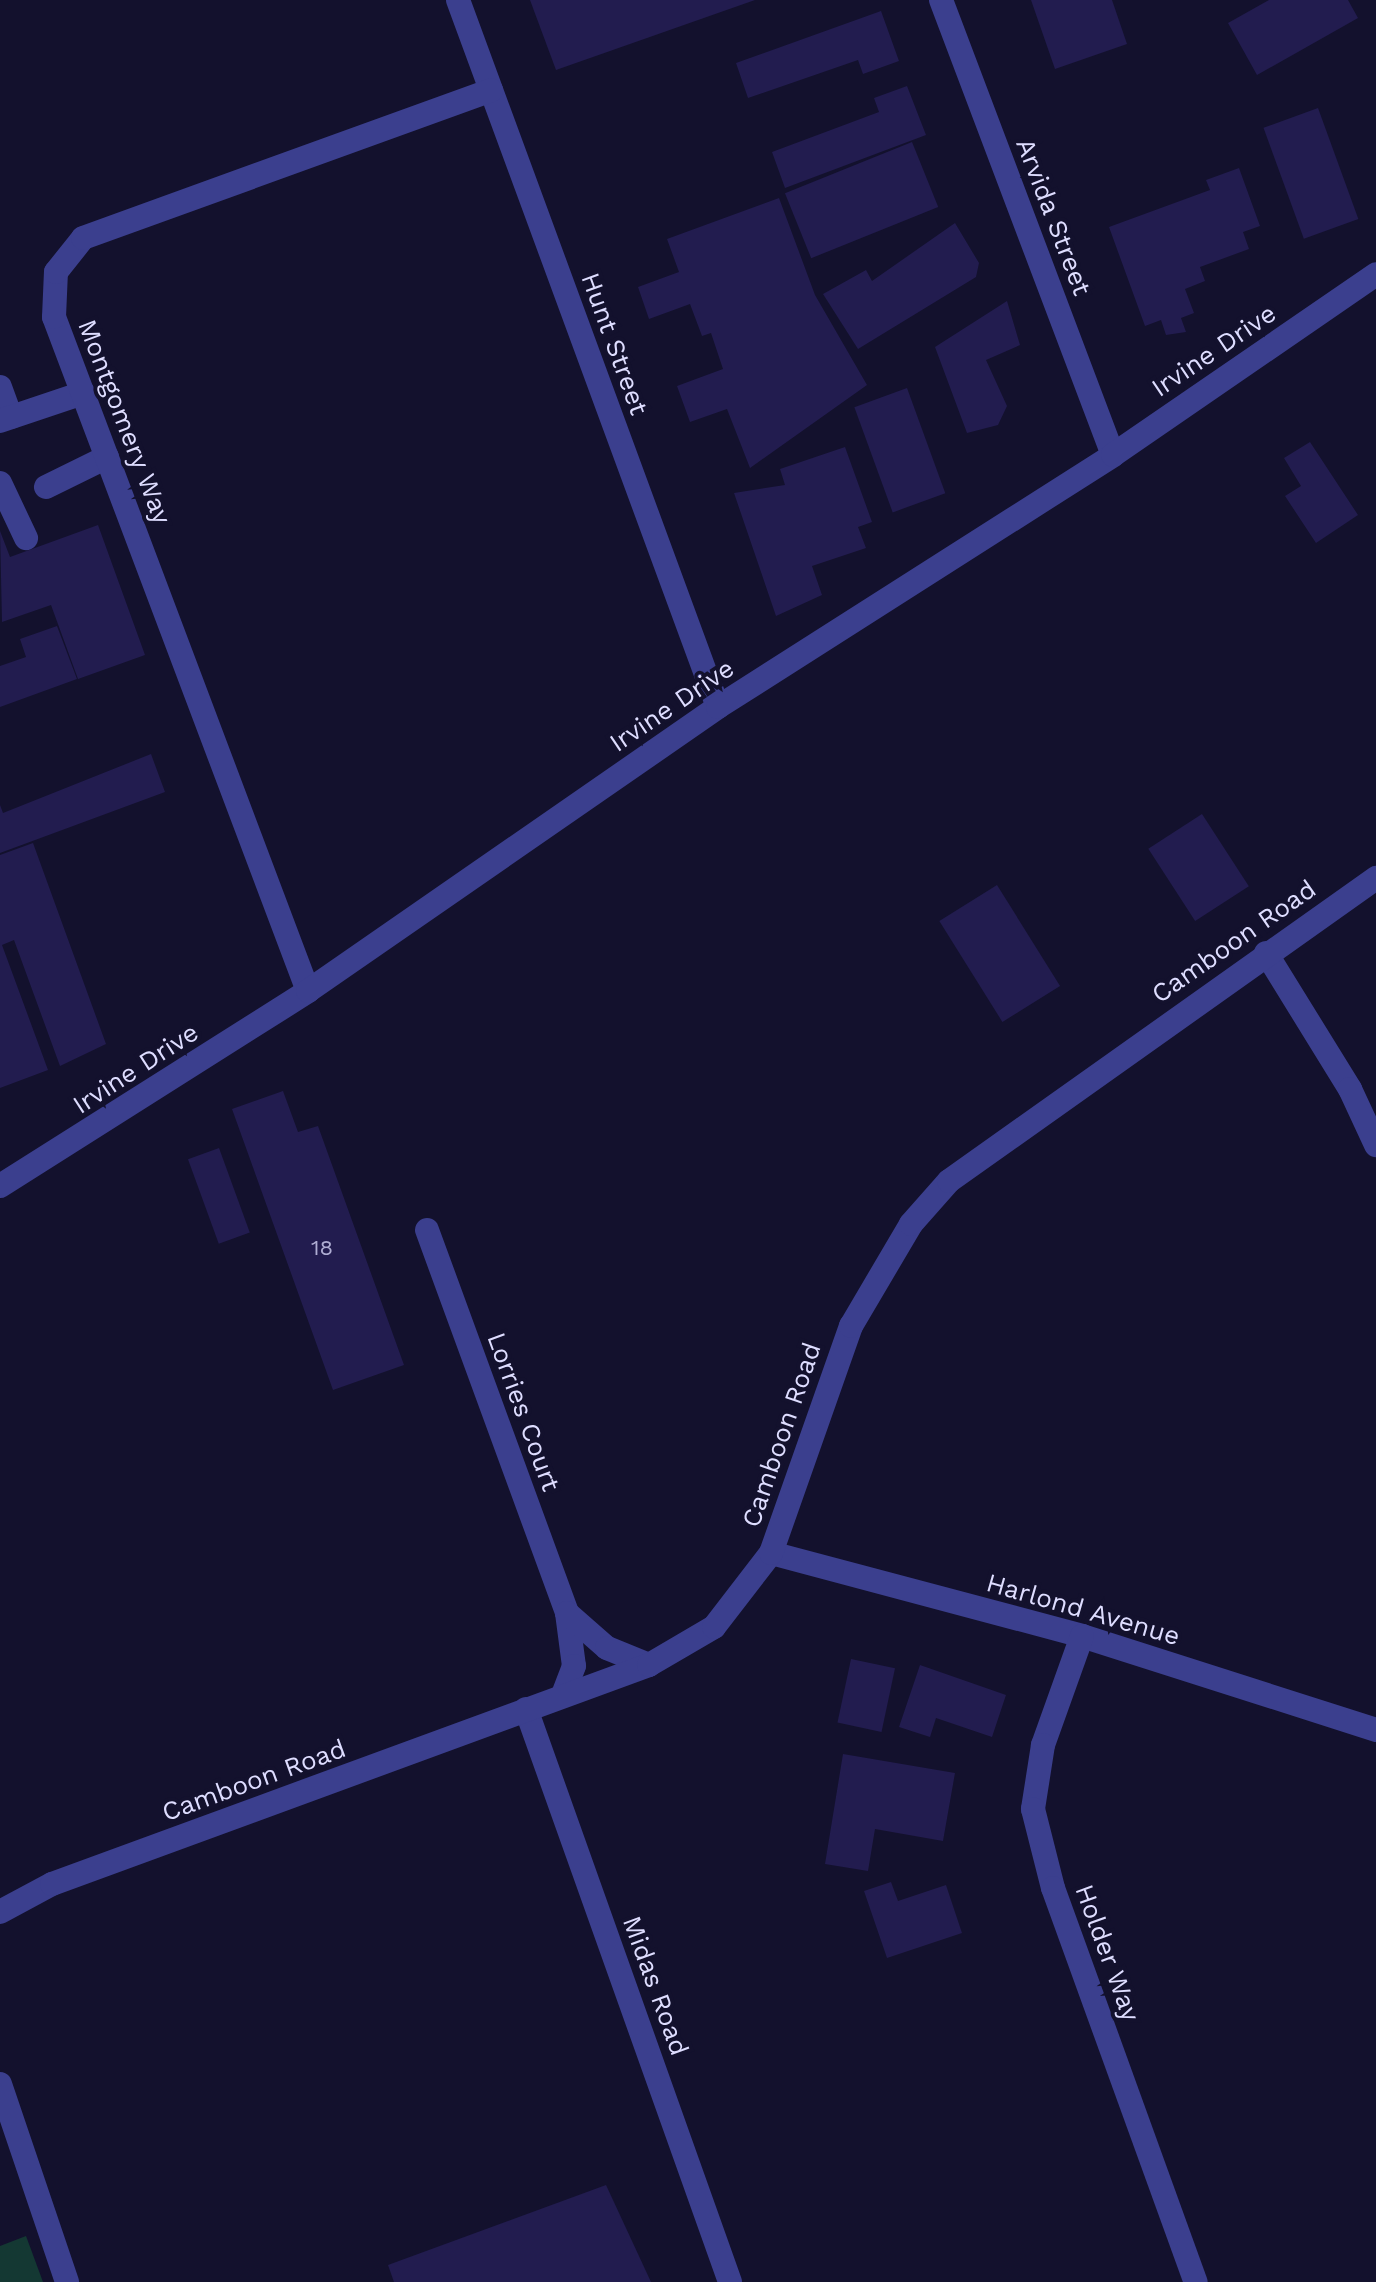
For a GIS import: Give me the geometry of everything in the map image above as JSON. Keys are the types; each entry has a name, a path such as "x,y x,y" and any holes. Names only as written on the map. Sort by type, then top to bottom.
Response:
{"street":[{"name":"Hunt Street","path":"458,0 718,707"},
{"name":"Arvida Street","path":"941,0 1113,455"},
{"name":"Montgomery Way","path":"308,991 54,317 56,272 83,238 491,90"},
{"name":"Irvine Drive","path":"0,1186 308,991 718,707 1113,455 1376,274"},
{"path":"0,387 6,419 83,393"},
{"path":"46,487 107,457"},
{"path":"0,483 26,538"},
{"name":"Camboon Road","path":"0,1912 52,1884 649,1665 714,1627 771,1553 829,1371 911,1224 987,1149 1376,878"},
{"path":"1266,953 1376,1145"},
{"name":"Lorries Court","path":"427,1230 567,1613 574,1666 563,1695"},
{"name":"Harlond Avenue","path":"771,1553 1082,1636 1376,1730"},
{"name":"Lorries Court","path":"567,1613 607,1648 649,1665"},
{"name":"Holder Way","path":"1082,1636 1043,1745 1033,1809 1053,1888 1196,2282"},
{"name":"Midas Road","path":"526,1709 730,2282"},
{"name":"Camboon Road","path":"0,1893 52,1884"},
{"path":"0,2084 30,2183 67,2282"},
{"path":"0,2132 30,2183"}],"green space":[{"path":"26,2236 43,2282 0,2282 0,2246"}],"building":[{"path":"530,0 755,0 556,70"},
{"path":"1031,0 1112,0 1127,44 1055,69"},
{"path":"1269,0 1348,0 1358,18 1257,75 1228,23"},
{"path":"881,11 899,61 863,74 858,60 748,98 736,63"},
{"path":"907,86 926,135 785,188 772,152 879,112 874,98"},
{"path":"1318,108 1358,219 1304,239 1263,128"},
{"path":"912,142 938,207 811,258 785,193"},
{"path":"1239,168 1260,226 1243,232 1249,249 1200,267 1205,281 1185,289 1194,313 1181,318 1186,332 1166,335 1161,320 1145,326 1109,227 1210,190 1206,180"},
{"path":"779,198 815,295 867,385 750,468 727,409 690,422 677,386 723,369 711,333 702,336 690,304 649,319 638,287 679,272 667,239"},
{"path":"955,223 979,263 976,277 858,349 823,294 866,270 872,281"},
{"path":"1007,301 1020,345 986,360 1007,406 998,425 967,433 935,347"},
{"path":"907,388 945,493 893,512 854,407"},
{"path":"1310,442 1358,515 1316,543 1285,496 1301,486 1284,458"},
{"path":"845,447 872,522 858,527 866,548 812,566 822,595 776,616 734,493 785,485 780,469"},
{"path":"98,525 145,655 78,679 51,605 2,622 0,531 10,557"},
{"path":"57,626 77,679 0,707 0,666 26,657 20,639"},
{"path":"151,754 165,792 0,853 0,805 3,813"},
{"path":"1202,814 1249,886 1195,921 1148,849"},
{"path":"33,843 106,1044 60,1066 14,940 2,945 48,1070 0,1088 0,855"},
{"path":"997,885 1060,986 1002,1022 939,921"},
{"path":"283,1091 298,1132 318,1126 404,1365 333,1390 232,1109"},
{"path":"219,1148 250,1233 219,1244 188,1159"},
{"path":"851,1659 895,1668 882,1732 837,1723"},
{"path":"920,1665 1006,1695 992,1737 936,1718 930,1737 899,1727"},
{"path":"843,1754 955,1773 943,1841 875,1829 868,1871 825,1864"},
{"path":"891,1882 898,1901 946,1885 962,1933 887,1958 864,1891"},
{"path":"606,2185 651,2282 394,2282 388,2265"}]}
